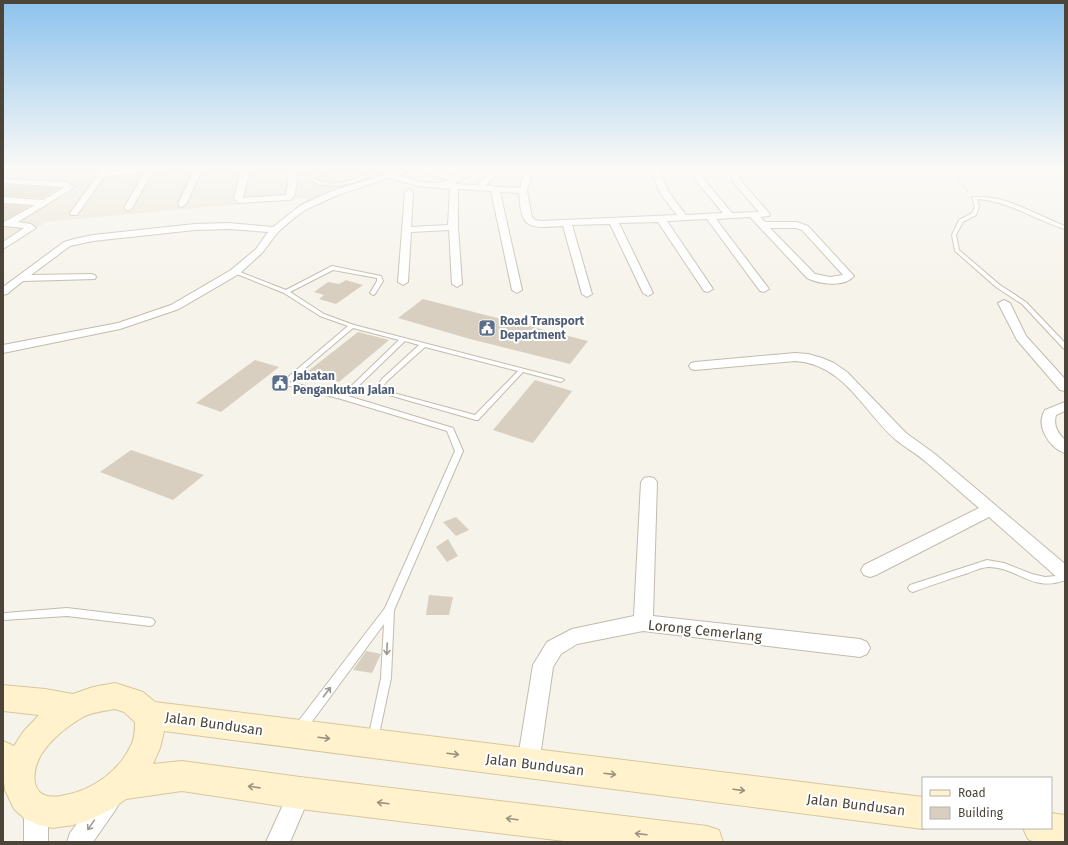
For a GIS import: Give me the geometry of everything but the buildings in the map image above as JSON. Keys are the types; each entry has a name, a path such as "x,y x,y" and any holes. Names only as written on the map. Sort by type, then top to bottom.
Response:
{"main road":[{"path":"36,808 25,798 12,761 28,750 40,733 55,719 73,707 95,698 115,696 129,698 140,705 147,715"},
{"path":"3,698 45,702 73,707"},
{"name":"Jalan Bundusan","path":"36,808 54,812 75,810 98,800 118,786 132,772 142,756 148,741 150,727 147,715 295,735 922,813"},
{"name":"Jalan Bundusan","path":"118,786 167,777 182,776 300,793 707,842"},
{"path":"1048,829 1065,831"}],"street":[{"path":"6,224 37,207"},
{"path":"74,213 78,207"},
{"path":"3,349 120,326 144,319 175,307 235,272 259,251 275,230 291,216 304,207"},
{"path":"403,282 408,207"},
{"path":"454,207 453,227 457,284"},
{"path":"499,207 516,290"},
{"path":"527,207 530,221 541,224 766,214 760,207"},
{"path":"677,207 684,218"},
{"path":"723,207 730,216"},
{"path":"753,215 762,225 814,278 826,280 845,278 849,276 805,228 797,225 762,225"},
{"path":"710,217 764,289"},
{"path":"661,219 708,289"},
{"path":"613,221 648,293"},
{"path":"567,223 587,294"},
{"path":"3,246 31,228 28,226 6,224"},
{"path":"3,292 67,244 92,238 195,227 229,226 275,230"},
{"path":"406,230 453,227"},
{"path":"21,278 91,276"},
{"path":"1004,303 1021,337 1065,387"},
{"path":"695,366 795,357 808,358 830,366 860,392 901,436 930,457 1065,575"},
{"path":"1065,406 1050,413 1047,420 1048,429 1065,448"},
{"path":"643,623 649,482"},
{"path":"870,570 990,510"},
{"name":"Lorong Cemerlang","path":"528,764 543,665 554,648 572,637 643,623 860,648"},
{"path":"79,842 118,786"},
{"path":"278,842 300,793"},
{"path":"36,808 36,842"}],"lane":[{"path":"977,207 974,214 961,221 954,235 957,251 998,286 1024,303 1065,347"},
{"path":"1018,207 1044,221 1065,228"},
{"path":"286,292 332,268 341,268 379,277 380,281 372,293"},
{"path":"235,272 265,282 286,292 322,315 352,326 561,380"},
{"path":"295,735 389,610 459,451 450,430 343,397 284,383 352,326"},
{"path":"343,397 404,339"},
{"path":"424,344 384,380 380,385 384,392 476,418 522,370"},
{"path":"913,588 987,563 998,563 1042,580 1053,580 1065,575"},
{"path":"372,744 386,678 389,610"},
{"path":"4,618 67,612 150,622"}],"shaded area":[{"path":"3,207 204,207 46,222 3,250"}],"place":[{"name":"Road Transport Department","path":"487,328"},
{"name":"Jabatan Pengankutan Jalan","path":"280,383"}]}
